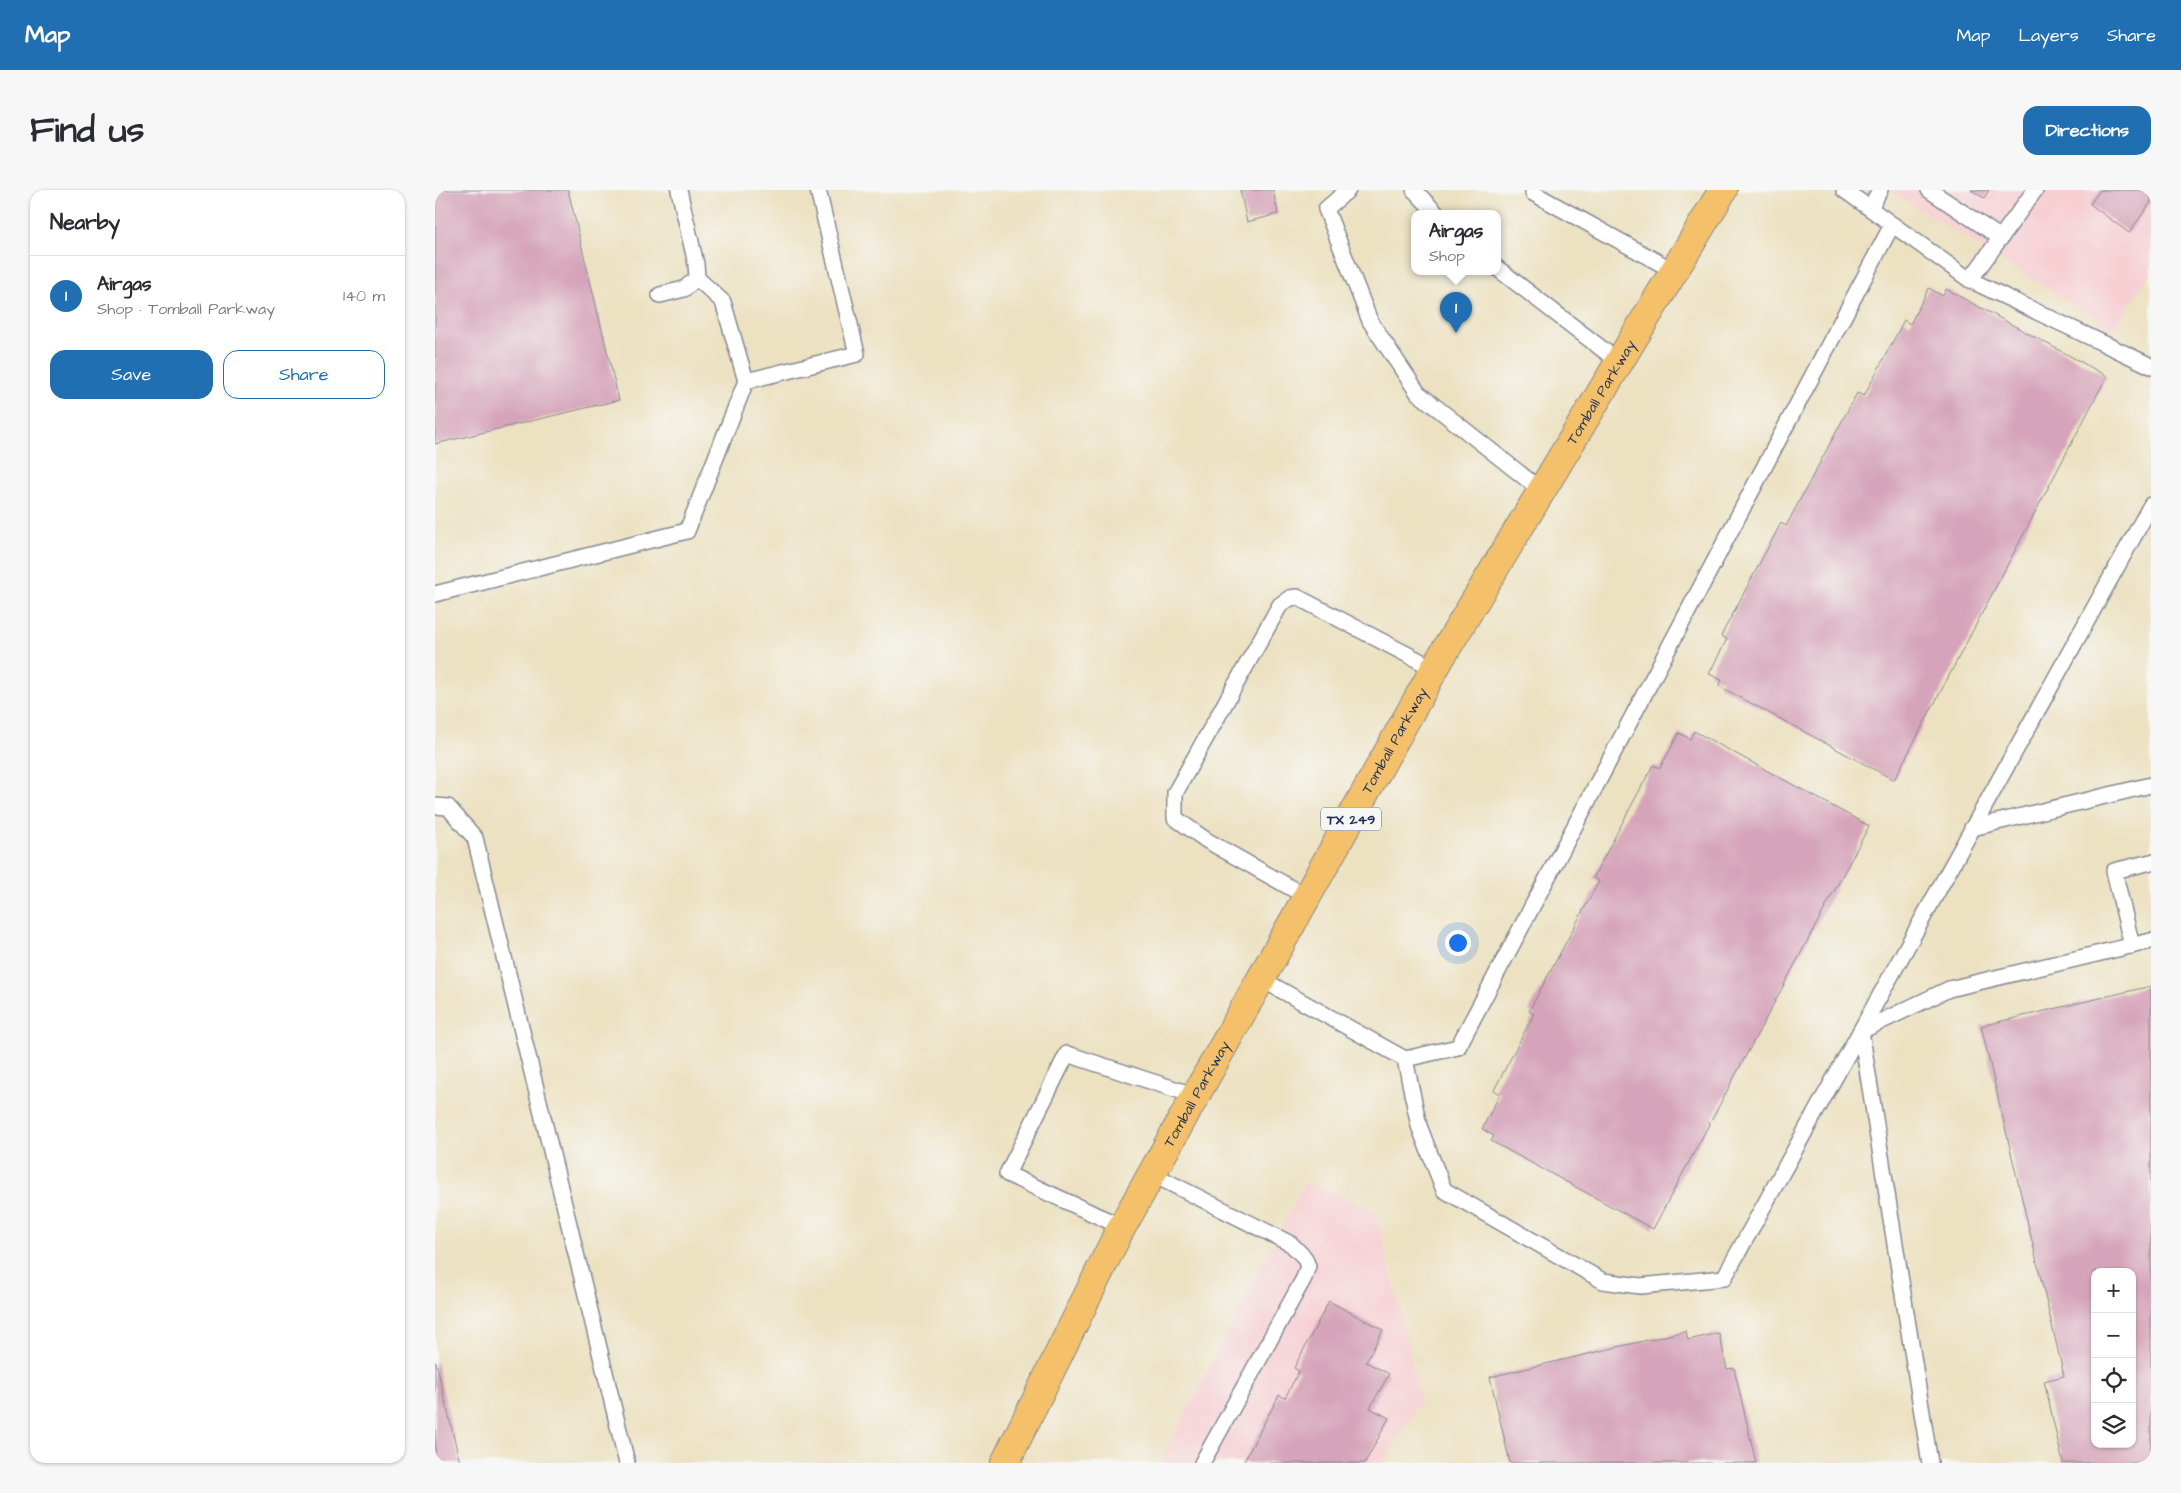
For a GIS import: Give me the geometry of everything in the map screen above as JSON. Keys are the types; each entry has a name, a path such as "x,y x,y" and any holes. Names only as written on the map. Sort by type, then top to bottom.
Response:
{"main road":[{"name":"Tomball Parkway","path":"1005,1463 1122,1227 1435,669 1723,190"}],"lane":[{"path":"435,594 687,531 746,381 723,302 697,278 696,264 679,190"},
{"path":"746,381 857,354 818,190"},
{"path":"1348,190 1326,209 1370,321 1418,393 1542,490"},
{"path":"1414,190 1433,210"},
{"path":"1533,190 1533,193 1673,271"},
{"path":"1844,190 1970,280 2151,366"},
{"path":"1870,208 1880,190"},
{"path":"1929,190 2001,238"},
{"path":"1970,280 2035,190"},
{"path":"1261,979 1405,1059 1458,1046 1892,225"},
{"path":"1501,271 1619,362"},
{"path":"660,295 684,289 697,278"},
{"path":"1405,1059 1419,1126 1444,1190 1603,1281 1640,1286 1724,1278 2151,505"},
{"path":"1307,897 1207,840 1175,818 1175,793 1179,784 1280,606 1290,598 1297,597 1327,611 1435,669"},
{"path":"1972,828 2151,785"},
{"path":"435,806 448,807 475,838 627,1463"},
{"path":"2132,946 2114,871 2151,862"},
{"path":"1861,1030 1949,989 2151,941"},
{"path":"1861,1030 1930,1463"},
{"path":"1122,1227 1007,1174 1067,1054 1196,1096"},
{"path":"1152,1174 1291,1244 1304,1258 1308,1266 1304,1278 1202,1463"}],"shaded area":[{"path":"1889,190 2151,190 2151,272 2113,329"},
{"path":"1305,1182 1375,1210 1421,1399 1384,1463 1160,1463"}],"building":[{"path":"435,190 568,190 619,400 435,444"},
{"path":"1240,190 1273,190 1278,214 1247,222"},
{"path":"1971,190 1989,190 1984,198"},
{"path":"2100,190 2151,190 2151,202 2129,233 2090,204"},
{"path":"1929,288 1943,296 1946,289 2107,376 1894,780 1719,686 1722,680 1709,674 1727,639 1721,636 1781,523 1786,526 1857,393 1864,396 1904,320 1910,324"},
{"path":"1694,731 1869,826 1653,1229 1491,1141 1494,1136 1482,1129 1500,1094 1494,1090 1534,1014 1529,1011 1599,881 1593,878 1653,765 1660,768 1679,733 1690,739"},
{"path":"2151,986 2151,1463 2063,1463 2044,1381 2064,1376 1981,1026"},
{"path":"1329,1301 1383,1330 1366,1362 1389,1374 1370,1408 1389,1418 1365,1463 1243,1463 1279,1395 1285,1398 1299,1371 1294,1368"},
{"path":"1686,1331 1688,1340 1719,1333 1727,1369 1734,1368 1756,1463 1510,1463 1490,1377"},
{"path":"436,1362 460,1463 435,1463"}],"place":[{"name":"Airgas","path":"1456,333"}]}
